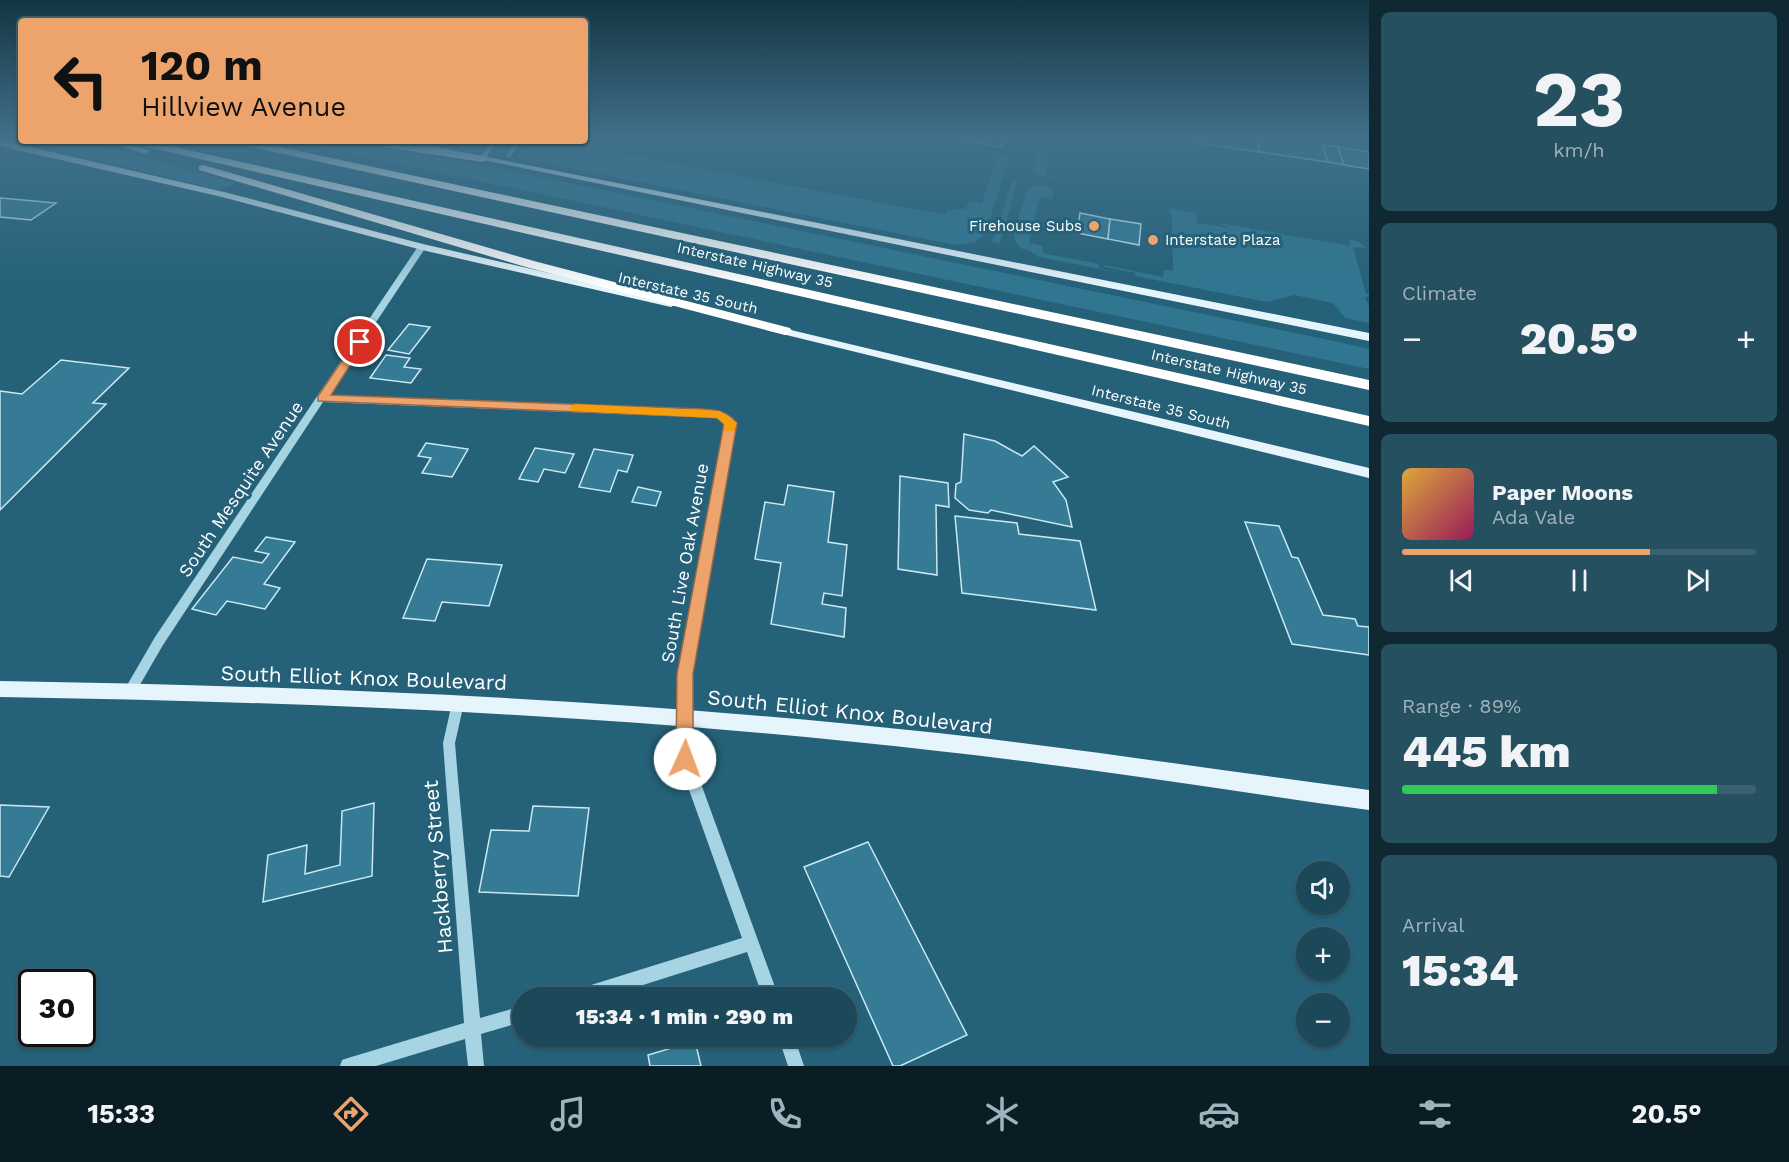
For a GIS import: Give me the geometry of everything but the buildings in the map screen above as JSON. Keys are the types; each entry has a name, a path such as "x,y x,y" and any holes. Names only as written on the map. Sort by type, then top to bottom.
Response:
{"highway":[{"path":"274,189 530,264 785,331"},
{"name":"Interstate Highway 35","path":"345,189 1369,421"},
{"name":"Interstate Highway 35","path":"458,189 1369,386"}],"main road":[{"name":"Interstate 35 South","path":"197,189 422,247 785,331 1369,473"},
{"path":"628,189 1369,337"},
{"name":"South Elliot Knox Boulevard","path":"0,689 130,691 458,703 686,718 939,742 1369,800"}],"street":[{"name":"South Mesquite Avenue","path":"130,691 159,641 422,247"},
{"name":"South Live Oak Avenue","path":"322,399 720,415 731,423 685,674 685,759 767,987"},
{"name":"Hackberry Street","path":"458,703 449,743 476,1066"},
{"path":"610,987 751,943"},
{"path":"348,1066 512,1017"},
{"path":"790,1047 796,1066"}],"shaded area":[{"path":"516,189 597,189 1329,340 1369,349 1369,369"},
{"path":"673,189 807,189 945,215 948,210 965,209 970,201 982,203 987,189 999,189 985,234 975,242 956,245"},
{"path":"1010,189 1015,189 999,244 990,241 996,234"},
{"path":"1027,189 1052,189 1053,199 1040,197 1029,243 1043,246 1042,253 1099,264 1099,268 1131,275 1039,257 1022,249 1015,241 1014,234"},
{"path":"1170,208 1196,213 1197,223 1229,228 1219,223 1350,246 1349,239 1359,242 1367,248 1353,247 1366,294 1369,294 1369,297 1365,297 1369,307 1369,323 1345,318 1333,303 1294,295 1267,302 1135,276 1135,273 1104,267 1105,265 1163,277 1164,270 1173,270"}],"slow traffic":[{"path":"575,408 720,415 731,423 729,428"}],"place":[{"name":"Firehouse Subs","path":"1094,226"},
{"name":"Interstate Plaza","path":"1153,240"}],"route":[{"path":"360,342 322,399 703,413 720,415 731,423 685,674 685,759"}]}
